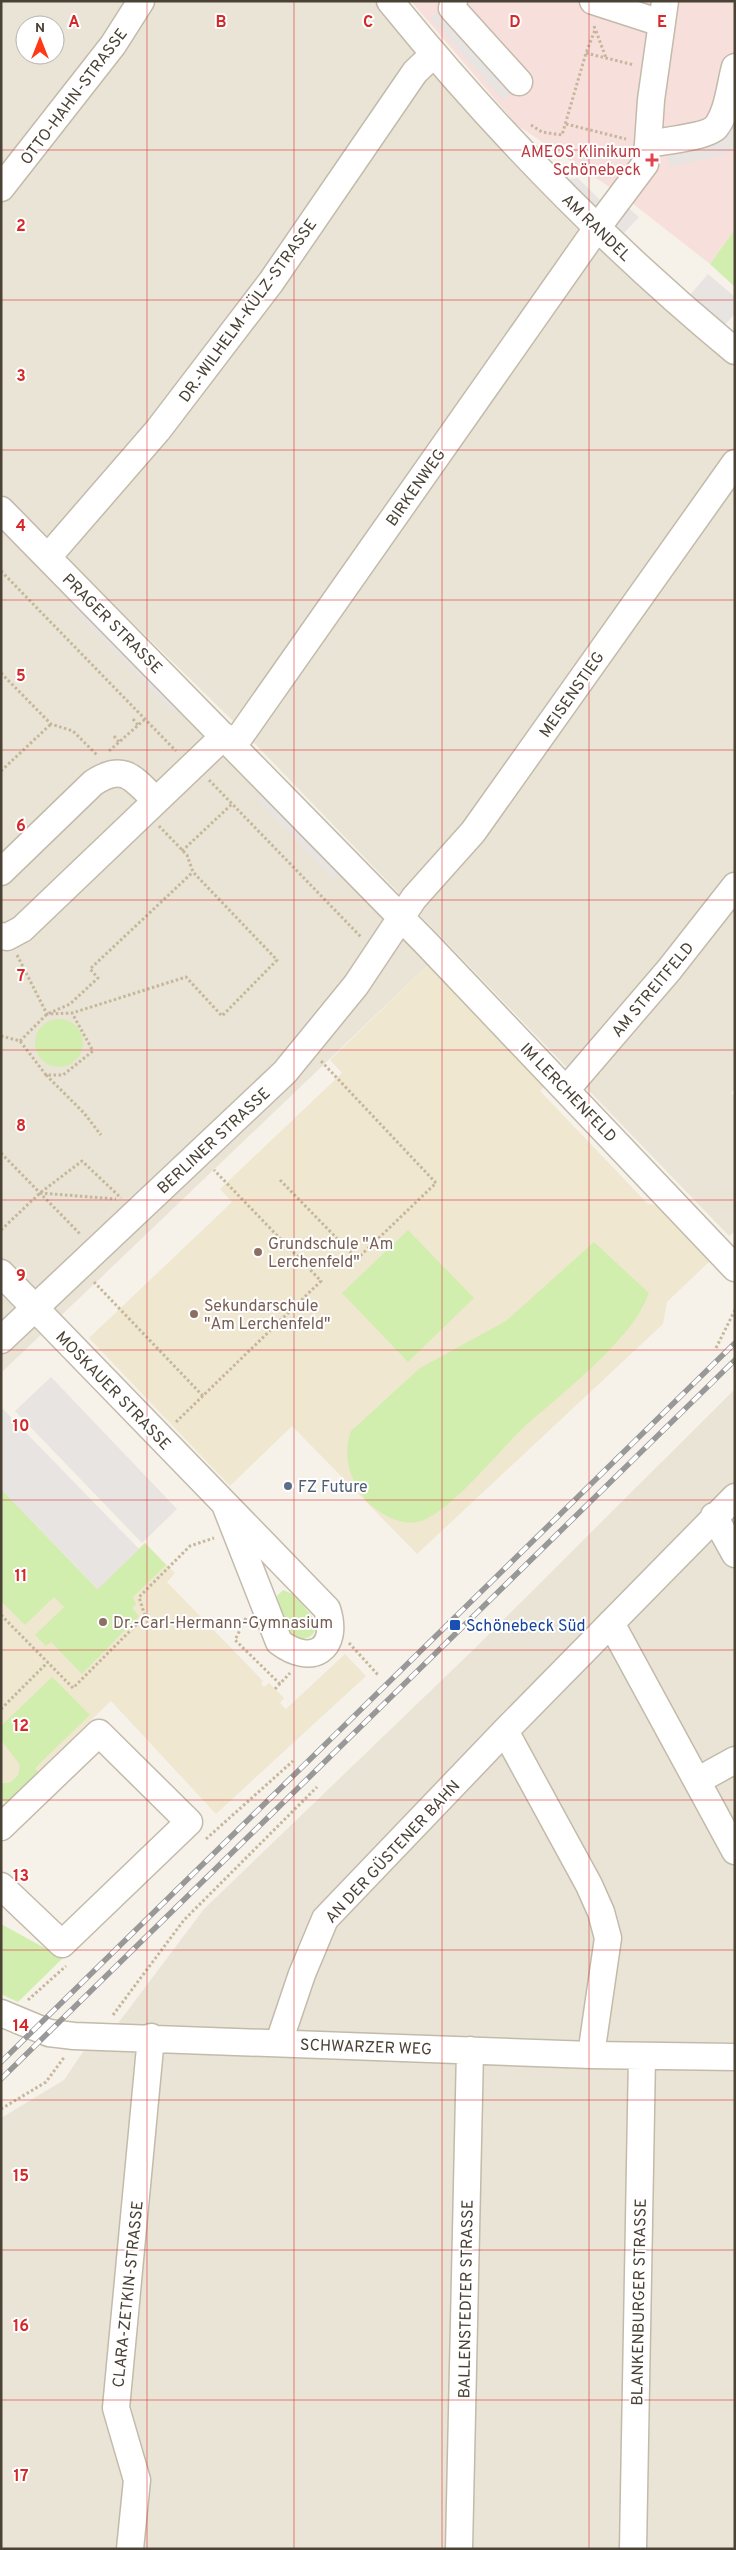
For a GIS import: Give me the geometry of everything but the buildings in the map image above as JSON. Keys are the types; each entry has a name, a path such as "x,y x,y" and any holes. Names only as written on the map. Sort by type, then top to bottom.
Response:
{"street":[{"name":"OTTO-HAHN-STRASSE","path":"1,188 113,45 141,1"},
{"name":"AM RANDEL","path":"390,1 483,111 597,228 659,286 735,351"},
{"path":"454,1 452,8 519,82"},
{"path":"593,12 663,12"},
{"name":"BIRKENWEG","path":"229,741 597,228 645,164 663,12"},
{"name":"DR.-WILHELM-KÜLZ-STRASSE","path":"48,557 158,430 270,282 415,72 434,54"},
{"path":"648,144 705,133 715,128 722,117 735,67"},
{"name":"MEISENSTIEG","path":"400,919 414,898 473,832 735,463"},
{"name":"PRAGER STRASSE","path":"1,510 229,741 400,919"},
{"path":"8,944 7,937 22,929 156,812 229,741"},
{"path":"1,872 93,783 104,776 115,772 128,774 156,812"},
{"name":"AM STREITFELD","path":"566,1090 668,970 735,886"},
{"name":"BERLINER STRASSE","path":"1,1340 285,1072 356,985 400,919"},
{"name":"IM LERCHENFELD","path":"400,919 735,1268"},
{"name":"MOSKAUER STRASSE","path":"1,1273 226,1507 313,1592 327,1609 333,1626 329,1640 320,1651 306,1655 291,1651 279,1642 237,1530 226,1507"},
{"name":"AN DER GÜSTENER BAHN","path":"279,2042 299,1983 326,1919 505,1730 714,1516 735,1497"},
{"path":"714,1516 735,1554"},
{"path":"611,1622 735,1851"},
{"path":"505,1730 589,1885 601,1912 608,1938 591,2055"},
{"path":"1,1827 99,1733 189,1822 62,1944 1,1886"},
{"path":"697,1781 735,1760"},
{"name":"SCHWARZER WEG","path":"1,2013 49,2033 74,2036 151,2037 591,2055 735,2057"},
{"name":"CLARA-ZETKIN-STRASSE","path":"130,2549 137,2480 116,2408 151,2037"},
{"name":"BALLENSTEDTER STRASSE","path":"459,2549 470,2050"},
{"name":"BLANKENBURGER STRASSE","path":"633,2549 642,2056"}],"path":[{"path":"593,12 595,30 606,58"},
{"path":"528,124 542,132 562,135 586,53 595,30"},
{"path":"586,53 634,65 654,78"},
{"path":"566,124 648,144"},
{"path":"1,580 5,576"},
{"path":"1,673 51,724 73,731 101,759"},
{"path":"133,719 138,725"},
{"path":"107,753 144,720"},
{"path":"1,771 51,724"},
{"path":"114,736 119,742"},
{"path":"182,851 232,804"},
{"path":"47,1014 72,1013 186,977 222,1016 277,960 193,872 187,855 182,851 156,812"},
{"path":"20,1040 47,1014 70,1004 98,978 90,969 193,872"},
{"path":"8,944 47,1014"},
{"path":"46,1075 63,1075 93,1051 72,1013"},
{"path":"1,1036 20,1040 46,1075 84,1113 101,1135"},
{"path":"280,1180 357,1259 436,1183 307,1046"},
{"path":"1,1153 40,1193 87,1258 203,1396"},
{"path":"160,1438 321,1281 197,1153"},
{"path":"1,1230 40,1193 82,1161 123,1200 40,1193"},
{"path":"716,1348 735,1310"},
{"path":"1,1615 73,1688 145,1616 139,1597 190,1546 237,1530"},
{"path":"333,1626 379,1676"},
{"path":"1,1709 48,1662"},
{"path":"106,2036 107,2024 184,1920 317,1786"},
{"path":"1,2109 46,2082 63,2060 74,2036"}],"shaded area":[{"path":"1,1 375,1 418,52 587,227 735,369 735,1088 731,1093 735,1097 735,1231 729,1236 234,722 1,494"},
{"name":"AMEOS Klinikum Schönebeck","path":"411,1 735,1 735,229 710,264 623,196 517,125"},
{"path":"443,8 515,90 503,100 431,18"},
{"path":"735,99 735,148 723,155 670,166 666,150"},
{"path":"578,178 603,203 588,208 562,181"},
{"path":"627,207 639,217 624,233 613,223"},
{"path":"708,274 735,297 735,313 724,326 689,296"},
{"path":"1,521 429,964 1,1373"},
{"path":"79,597 184,704 174,714 69,606"},
{"path":"266,789 344,871 334,880 256,798"},
{"path":"429,964 546,1084 540,1091 647,1203 659,1206 711,1260 667,1302 663,1324 417,1554 292,1426 230,1486 89,1338 232,1202 220,1189 342,1073 330,1060"},
{"path":"51,1377 177,1509 142,1543 15,1411"},
{"path":"735,1389 735,2042 674,2043 116,2026 204,1909 471,1652"},
{"path":"1,1407 139,1549 98,1589 1,1489"},
{"name":"Dr.-Carl-Hermann-Gymnasium","path":"1,1489 98,1589 145,1543 175,1573 167,1582 263,1681 261,1684 264,1687 269,1683 284,1698 280,1703 286,1709 345,1654 366,1676 216,1814 111,1701 6,1802 1,1800"},
{"path":"87,2046 735,2067 735,2549 1,2549 1,2118 64,2080"}],"green space":[{"path":"735,229 735,287 710,264"},
{"path":"54,1019 64,1019 73,1023 79,1029 82,1034 82,1052 73,1063 64,1067 54,1067 45,1063 39,1057 35,1048 35,1038 39,1029 45,1023"},
{"path":"408,1230 474,1298 408,1362 342,1293"},
{"path":"594,1242 649,1293 640,1311 616,1343 565,1392 524,1427 458,1495 430,1517 417,1522 402,1522 386,1516 366,1501 353,1480 348,1464 347,1448 351,1431 420,1368 506,1321"},
{"path":"1,1489 97,1589 145,1543 166,1565 133,1597 136,1604 132,1608 139,1616 82,1674 51,1642 46,1646 35,1635 64,1607 54,1597 25,1625 1,1601"},
{"path":"283,1590 295,1595 317,1623 315,1631 311,1636 296,1640 287,1632 277,1596"},
{"path":"52,1677 90,1715 35,1768 38,1772 6,1802 1,1800 1,1783 10,1783 18,1775 20,1765 1,1740 1,1726"},
{"path":"1,1924 63,1958 18,2002 1,1994"}],"railway":[{"path":"1,2062 735,1343"},
{"path":"1,2079 735,1360"}],"place":[{"name":"AMEOS Klinikum Schönebeck","path":"652,160"},
{"name":"Grundschule \"Am Lerchenfeld\"","path":"258,1252"},
{"name":"Sekundarschule \"Am Lerchenfeld\"","path":"194,1314"},
{"name":"FZ Future","path":"288,1486"},
{"name":"Dr.-Carl-Hermann-Gymnasium","path":"103,1622"},
{"name":"Schönebeck Süd","path":"455,1625"}]}
